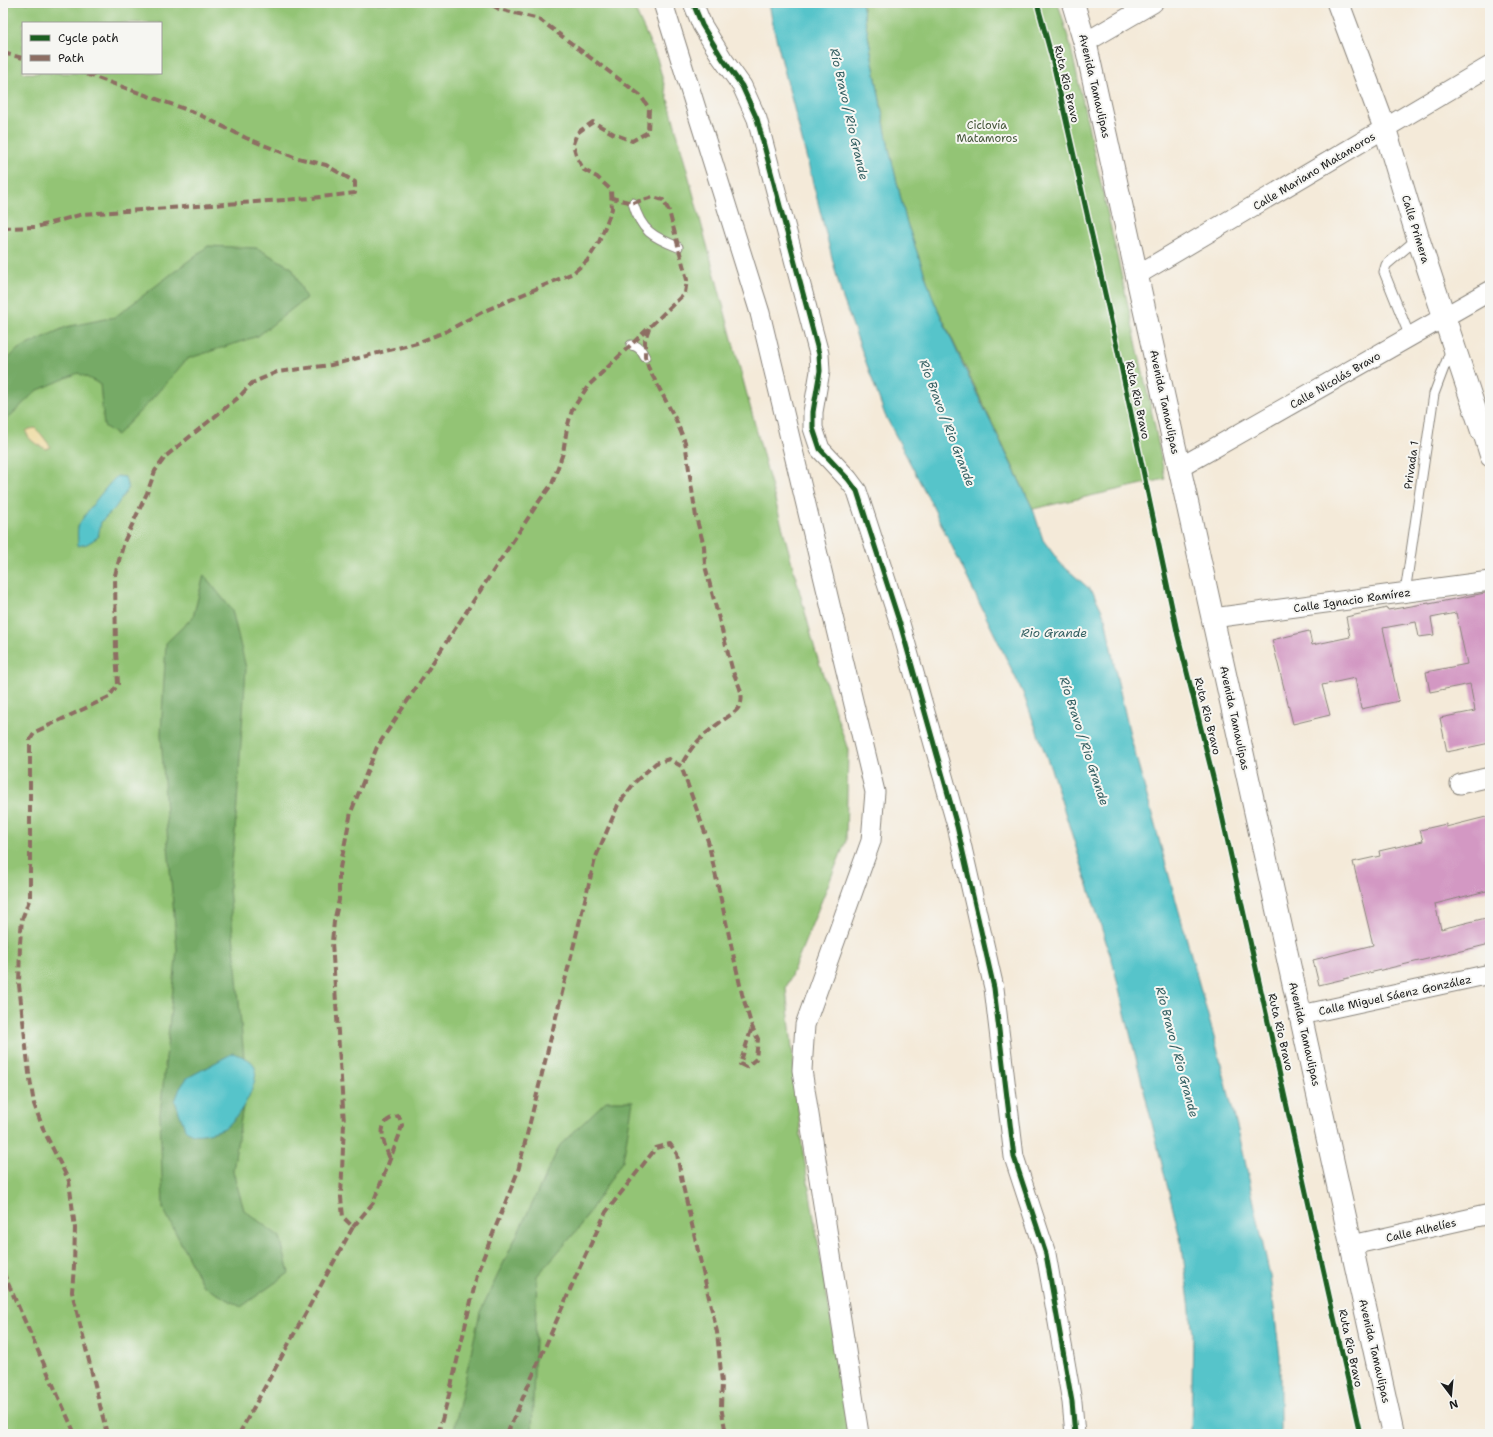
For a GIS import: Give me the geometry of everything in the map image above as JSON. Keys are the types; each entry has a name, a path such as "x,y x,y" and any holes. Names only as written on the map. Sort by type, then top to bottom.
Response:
{"street":[{"path":"663,3 760,313 875,792 871,840 806,1025 802,1070 859,1434"},
{"path":"693,3 702,25 722,58 742,86 757,119 819,354 820,371 813,412 813,428 820,449 857,491 901,627 957,826 994,988 1014,1157 1046,1254 1072,1402 1075,1434"},
{"name":"Avenida Tamaulipas","path":"1074,3 1086,42 1179,468 1394,1434"},
{"path":"1086,42 1153,3"},
{"name":"Calle Primera","path":"1338,3 1385,129 1418,238 1453,344 1486,435 1490,457"},
{"name":"Calle Mariano Matamoros","path":"1137,275 1490,66"},
{"name":"Calle Nicolás Bravo","path":"1179,468 1490,291"},
{"name":"Calle Ignacio Ramírez","path":"1213,618 1490,582"},
{"path":"1460,784 1490,777"},
{"name":"Calle Miguel Sáenz González","path":"1301,1015 1490,974"},
{"name":"Calle Alhelíes","path":"1352,1245 1490,1214"}],"lane":[{"path":"634,203 637,217 646,229 659,239 678,247"},
{"path":"1410,337 1384,272 1386,265 1418,238"},
{"path":"631,344 636,345 645,357"},
{"name":"Privada 1","path":"1406,593 1434,394 1453,344"}],"green space":[{"path":"3,3 632,3 657,58 816,653 848,750 846,841 786,988 802,1146 850,1434 3,1434"},
{"name":"Ciclovía Matamoros","path":"862,3 1058,3 1070,44 1155,427 1165,479 1033,509 934,301 906,220 889,149"},
{"path":"208,246 257,248 292,268 306,298 258,336 187,359 151,400 117,435 104,426 100,384 78,373 36,391 3,423 3,364 18,349 66,327 115,317"},
{"path":"204,575 232,610 246,668 235,832 229,888 244,1058 244,1099 233,1171 244,1210 280,1237 289,1273 241,1307 203,1286 163,1208 160,1114 177,950 168,846 161,734 166,643 193,617"},
{"path":"606,1101 633,1101 623,1160 579,1228 537,1276 532,1434 453,1434 480,1312 560,1145"}],"sand":[{"path":"35,428 51,447 46,449 33,442 26,431"}],"water":[{"name":"Rio Grande","path":"769,3 862,3 889,149 906,220 934,301 963,365 1033,509 1043,540 1060,563 1093,592 1105,617 1131,739 1217,1048 1240,1138 1270,1276 1280,1357 1280,1434 1191,1434 1193,1334 1182,1246 1113,964 1053,775 1023,693 931,503 885,415 841,293 774,30"},
{"path":"117,476 125,477 128,489 115,508 101,522 98,537 87,544 78,546 78,527 80,523"},
{"path":"233,1053 247,1059 254,1065 256,1072 255,1080 248,1098 237,1116 226,1127 205,1134 190,1133 185,1129 175,1101 180,1088 187,1078"}],"building":[{"path":"1490,592 1490,743 1447,752 1440,718 1475,711 1470,684 1430,692 1426,672 1467,664 1456,613 1431,618 1434,635 1419,637 1416,622 1383,628 1399,701 1361,709 1355,678 1322,685 1330,715 1293,724 1272,640 1309,631 1312,645 1350,637 1346,617 1387,608 1388,610 1429,604"},
{"path":"1490,816 1490,890 1435,904 1441,929 1490,917 1490,944 1319,985 1313,960 1373,945 1353,862 1380,856 1379,851 1423,841 1420,830 1446,824 1446,827"}],"marked path":[{"path":"107,1434 72,1292 75,1228 69,1181 44,1131 34,1104 19,985 22,919 30,898 30,740 35,732 109,697 118,684 115,575 124,542 147,493 155,471 166,456 239,397 252,383 277,372 331,365 417,343 447,331 482,312 573,273 587,261 599,242 612,209 611,190 597,177 584,170 577,158 573,144 577,133 593,122 614,134 632,141 648,132 649,108 640,95 539,19 499,9 489,3"},
{"path":"3,53 22,58"},
{"path":"3,228 36,227 83,214 312,198 355,193 355,182 326,165 294,157 246,138 196,113 86,74"},
{"path":"239,1434 353,1227 343,1217 341,1197 344,1123 332,942 334,922 339,900 339,873 351,812 377,747 552,484 563,453 567,428 572,410 588,386 685,293 687,280 669,211 663,200 653,197 633,203 612,198"},
{"path":"649,328 645,340 645,357 649,369 676,420 685,442 696,517 704,546 705,566 733,672 742,698 738,709 734,713 698,740 681,766"},
{"path":"438,1434 449,1395 478,1271 518,1171 595,859 618,805 635,782 656,763 669,759 681,766 708,841 742,994 752,1027 758,1039 756,1059 746,1067 740,1064 752,1027"},
{"path":"353,1227 373,1203 399,1136 402,1125 399,1116 391,1118 383,1127 383,1139 390,1159"},
{"path":"507,1434 580,1267 606,1212 656,1148 670,1144 677,1154 682,1182 717,1332 722,1383 721,1407 726,1434"},
{"path":"3,1272 75,1434"}],"cycle path":[{"path":"693,3 702,25 722,58 742,86 757,119 819,354 820,371 813,412 813,428 820,449 857,491 901,627 957,826 994,988 1014,1157 1046,1254 1072,1402 1075,1434"},
{"name":"Ruta Rio Bravo","path":"1037,3 1052,58 1117,347 1178,636 1216,789 1360,1434"}],"water label":[{"name":"Río Bravo / Rio Grande","path":"849,114"},
{"name":"Río Bravo / Rio Grande","path":"947,423"},
{"name":"Río Bravo / Rio Grande","path":"1084,741"},
{"name":"Río Bravo / Rio Grande","path":"1177,1052"}]}
